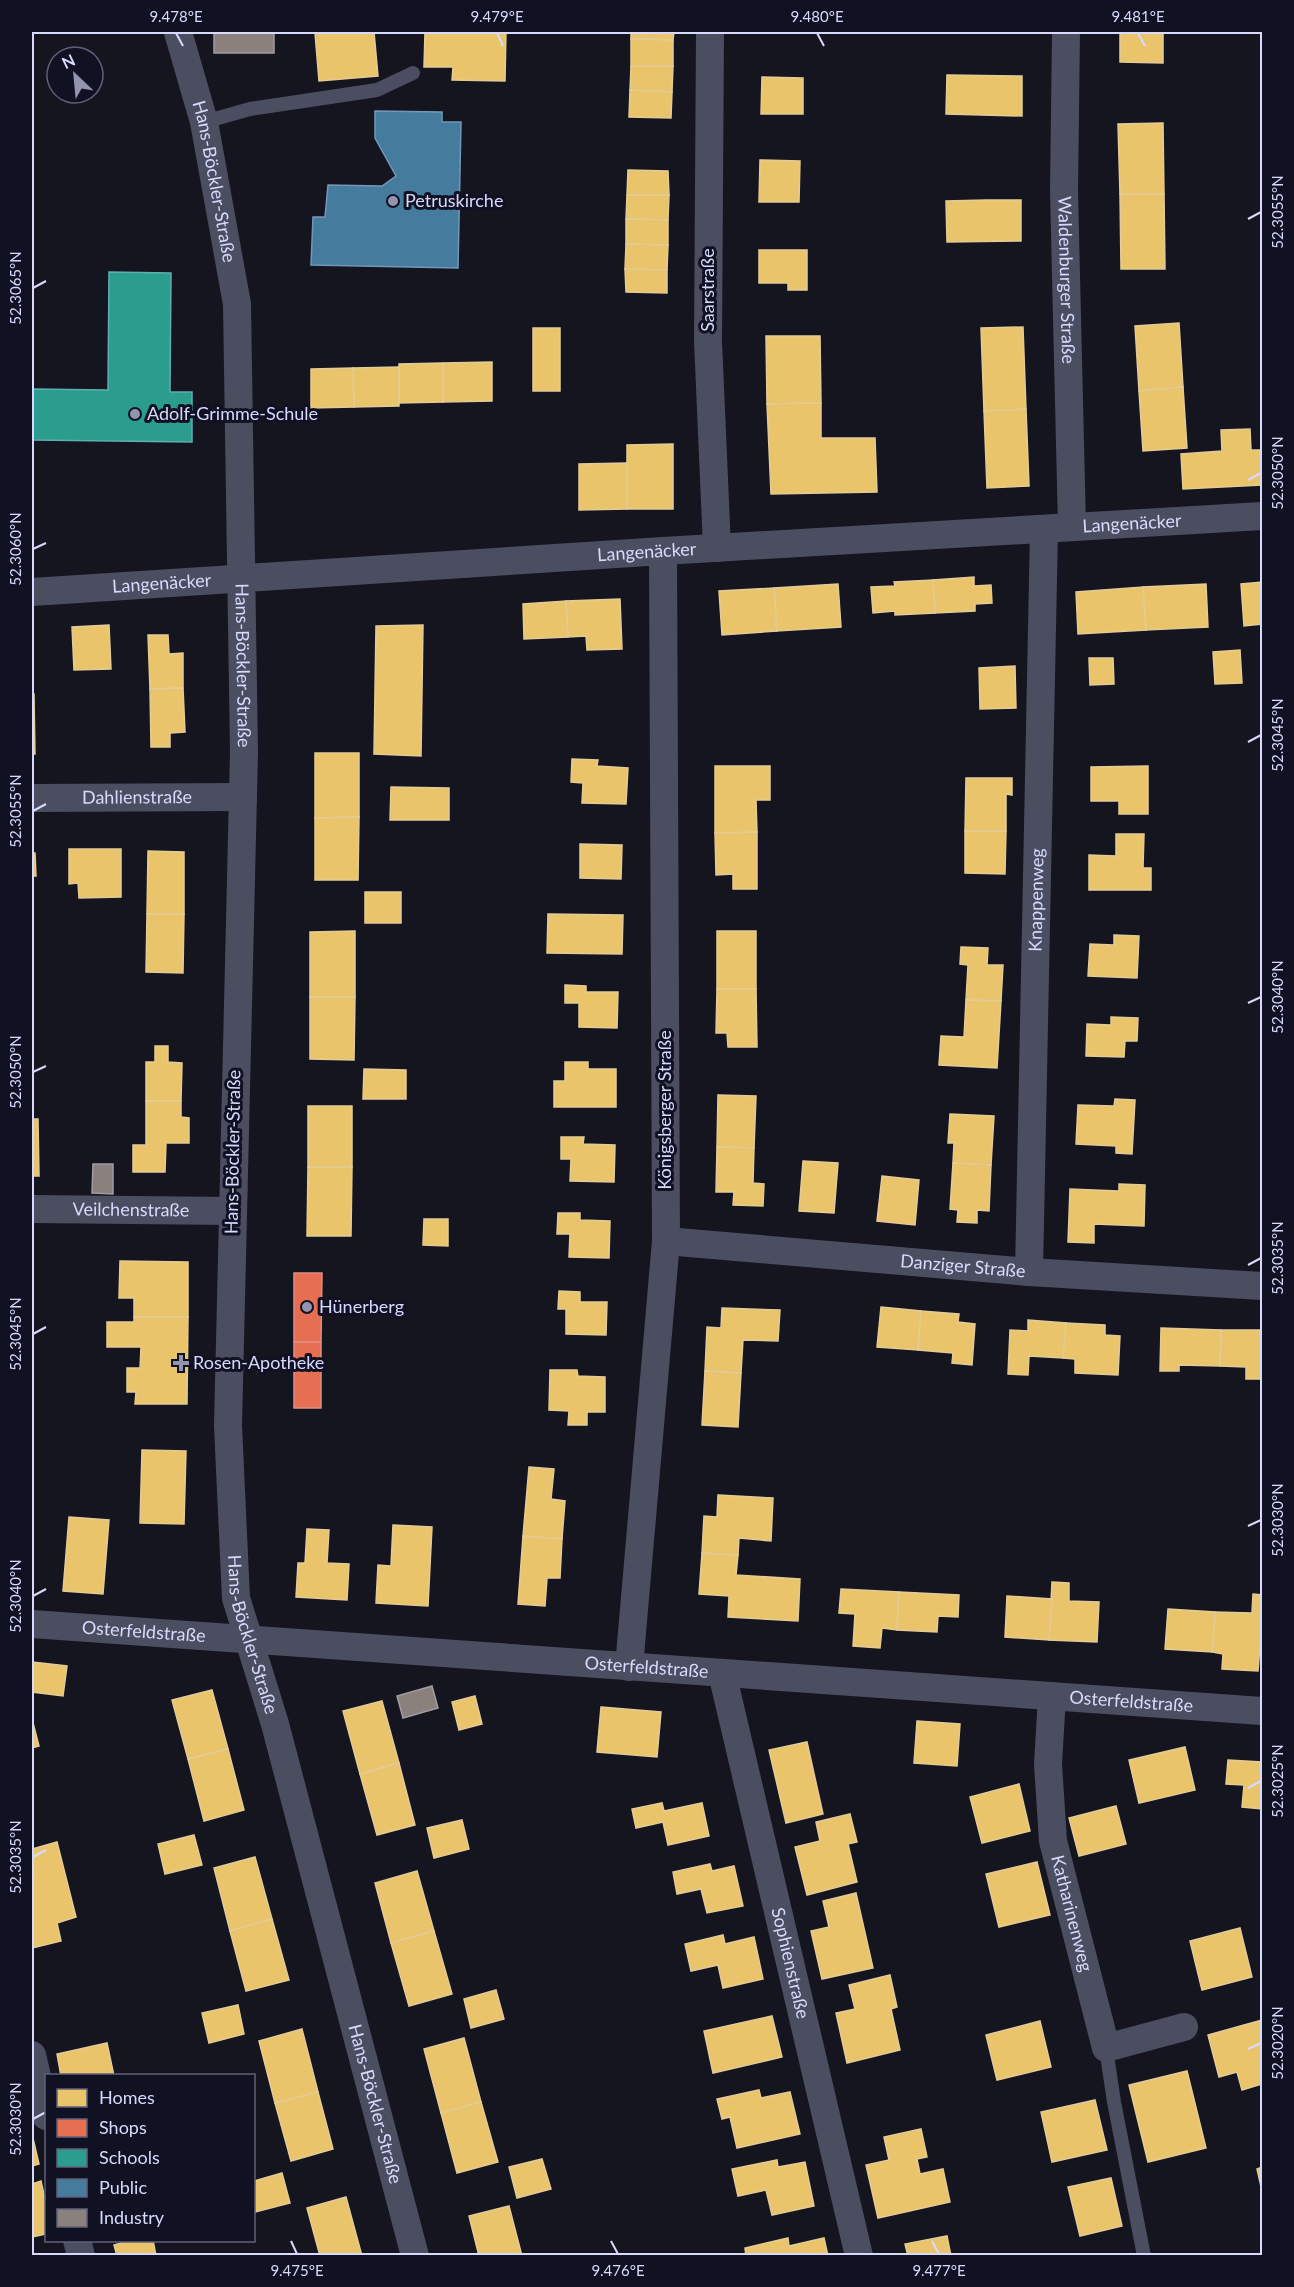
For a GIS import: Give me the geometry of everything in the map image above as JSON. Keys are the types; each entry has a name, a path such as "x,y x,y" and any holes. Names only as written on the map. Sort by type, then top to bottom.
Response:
{"street":[{"name":"Hans-Böckler-Straße","path":"178,32 204,122 237,303 243,797 228,1426 236,1598 275,1724 415,2256"},
{"name":"Saarstraße","path":"710,32 708,341 717,548"},
{"name":"Waldenburger Straße","path":"1066,32 1064,191 1072,527"},
{"name":"Langenäcker","path":"32,592 663,551 1263,516"},
{"name":"Knappenweg","path":"1029,1272 1044,529"},
{"name":"Königsberger Straße","path":"629,1667 666,1241 663,551"},
{"name":"Dahlienstraße","path":"32,798 243,797"},
{"name":"Veilchenstraße","path":"32,1209 232,1211"},
{"name":"Danziger Straße","path":"666,1241 1029,1272 1263,1286"},
{"name":"Osterfeldstraße","path":"32,1624 1263,1711"},
{"name":"Sophienstraße","path":"722,1673 858,2256"},
{"name":"Katharinenweg","path":"1052,1696 1048,1764 1053,1841 1106,2048"},
{"path":"1106,2048 1184,2027"},
{"path":"32,2055 45,2112"}],"lane":[{"path":"204,122 250,109 377,90 413,72"},
{"path":"1106,2048 1114,2102 1144,2256"}],"building: Homes":[{"path":"374,32 378,76 319,81 315,33"},
{"path":"425,32 506,32 505,81 452,80 453,67 424,67"},
{"path":"631,32 674,32 673,40 631,39"},
{"path":"1120,32 1163,32 1163,63 1120,62"},
{"path":"631,39 673,40 673,66 631,66"},
{"path":"631,66 673,66 672,92 630,90"},
{"path":"947,75 1022,76 1022,116 946,114"},
{"path":"762,77 803,78 803,114 761,114"},
{"path":"630,90 672,92 671,118 629,117"},
{"path":"1163,123 1164,194 1120,194 1118,124"},
{"path":"760,160 800,161 799,202 759,202"},
{"path":"628,170 668,171 669,195 627,195"},
{"path":"1120,194 1164,194 1165,269 1121,269"},
{"path":"627,195 669,195 668,220 626,219"},
{"path":"1021,200 1021,241 947,242 946,201"},
{"path":"626,219 668,220 668,245 626,244"},
{"path":"626,244 668,245 667,270 625,269"},
{"path":"759,250 807,250 807,290 788,290 788,283 759,283"},
{"path":"625,269 667,270 667,293 626,292"},
{"path":"1179,323 1183,387 1139,391 1135,326"},
{"path":"1023,327 1026,409 984,411 981,328"},
{"path":"533,328 560,328 560,391 533,391"},
{"path":"766,336 820,336 821,403 767,404"},
{"path":"492,362 492,401 443,402 443,363"},
{"path":"443,363 443,402 399,403 399,364"},
{"path":"399,367 399,406 354,407 353,368"},
{"path":"353,368 354,407 311,408 311,369"},
{"path":"1183,387 1187,448 1143,451 1139,391"},
{"path":"821,403 821,438 875,438 877,492 771,494 767,404"},
{"path":"1026,409 1029,486 987,488 984,411"},
{"path":"1250,429 1251,450 1262,450 1262,485 1183,489 1181,454 1222,451 1221,430"},
{"path":"673,444 673,509 627,509 627,445"},
{"path":"627,463 627,509 579,510 579,464"},
{"path":"974,577 974,586 991,585 992,603 975,604 975,611 935,613 933,580"},
{"path":"933,580 935,613 895,615 895,611 873,613 871,587 895,586 894,582"},
{"path":"1262,582 1262,624 1244,626 1241,584"},
{"path":"838,584 841,627 777,631 774,588"},
{"path":"1206,584 1208,627 1146,630 1143,587"},
{"path":"1143,587 1146,630 1078,634 1076,592"},
{"path":"774,588 777,631 722,635 719,591"},
{"path":"620,599 622,649 587,650 586,636 568,637 566,601"},
{"path":"566,601 568,637 524,639 523,604"},
{"path":"109,625 111,669 74,670 72,627"},
{"path":"423,625 421,756 374,754 376,626"},
{"path":"148,635 168,635 169,654 183,653 183,688 150,689"},
{"path":"1240,650 1242,683 1215,684 1213,652"},
{"path":"1089,658 1113,658 1114,684 1090,685"},
{"path":"1015,666 1016,708 980,709 979,668"},
{"path":"183,688 185,732 170,733 170,747 151,747 150,689"},
{"path":"32,694 34,694 35,754 32,754"},
{"path":"315,753 359,753 359,817 315,818"},
{"path":"572,759 598,760 597,766 628,768 626,804 582,803 583,783 571,782"},
{"path":"715,766 770,766 770,800 756,800 757,832 715,833"},
{"path":"1148,766 1148,814 1119,814 1119,801 1091,801 1091,767"},
{"path":"966,778 1012,778 1012,795 1006,794 1006,831 965,831"},
{"path":"391,787 449,788 449,820 390,820"},
{"path":"359,817 358,880 315,880 315,818"},
{"path":"965,831 1006,831 1005,874 965,873"},
{"path":"757,832 757,889 733,889 733,874 716,875 715,833"},
{"path":"1116,834 1144,834 1143,868 1151,868 1151,890 1089,890 1089,855 1116,856"},
{"path":"580,844 622,845 621,879 580,878"},
{"path":"69,849 121,849 121,897 79,898 78,883 69,884"},
{"path":"148,851 184,852 184,914 147,914"},
{"path":"32,853 35,853 36,876 32,876"},
{"path":"365,892 401,892 401,923 365,923"},
{"path":"147,914 184,914 183,973 146,972"},
{"path":"548,914 623,915 622,954 547,953"},
{"path":"355,931 355,997 310,997 310,932"},
{"path":"717,931 756,931 756,989 717,989"},
{"path":"1114,935 1139,936 1137,978 1088,976 1090,944 1114,945"},
{"path":"961,947 988,948 987,965 1003,965 1001,1001 966,1000 968,965 960,964"},
{"path":"565,985 586,986 586,992 618,992 617,1028 579,1027 579,1003 565,1003"},
{"path":"717,989 756,989 757,1047 728,1047 727,1033 716,1033"},
{"path":"310,997 355,997 354,1060 310,1059"},
{"path":"966,1000 1001,1001 997,1068 939,1065 941,1036 964,1037"},
{"path":"1111,1017 1138,1018 1137,1041 1125,1041 1124,1057 1086,1056 1087,1024 1111,1025"},
{"path":"155,1046 168,1046 168,1062 182,1063 181,1101 146,1101 146,1062 155,1062"},
{"path":"565,1062 588,1062 588,1069 616,1069 616,1107 554,1107 554,1081 565,1081"},
{"path":"364,1069 406,1070 406,1099 363,1099"},
{"path":"718,1095 756,1096 754,1148 717,1147"},
{"path":"1115,1099 1135,1100 1132,1154 1116,1153 1116,1146 1076,1144 1078,1105 1114,1106"},
{"path":"146,1101 181,1101 181,1117 189,1118 189,1143 166,1143 165,1172 133,1172 133,1145 146,1145"},
{"path":"308,1106 352,1106 352,1167 308,1167"},
{"path":"950,1114 994,1116 991,1165 953,1163 954,1143 948,1143"},
{"path":"32,1119 38,1119 39,1176 32,1176"},
{"path":"561,1137 584,1137 583,1144 615,1145 614,1182 570,1181 571,1159 561,1159"},
{"path":"717,1147 754,1148 753,1183 764,1184 763,1206 733,1205 734,1192 716,1192"},
{"path":"803,1161 838,1163 834,1213 799,1211"},
{"path":"953,1163 991,1165 989,1211 977,1210 977,1223 957,1222 958,1210 950,1209"},
{"path":"308,1167 352,1167 351,1236 307,1236"},
{"path":"882,1176 919,1180 915,1225 877,1221"},
{"path":"1119,1184 1145,1185 1144,1226 1094,1224 1094,1243 1068,1242 1070,1189 1119,1191"},
{"path":"558,1213 580,1213 580,1220 610,1221 609,1258 569,1257 570,1234 557,1234"},
{"path":"424,1219 448,1219 448,1246 423,1245"},
{"path":"120,1261 188,1262 188,1317 134,1317 134,1298 119,1298"},
{"path":"559,1291 580,1292 580,1302 607,1302 606,1335 566,1334 566,1309 558,1309"},
{"path":"881,1307 921,1311 918,1350 877,1347"},
{"path":"722,1308 780,1310 778,1341 743,1340 741,1373 705,1371 707,1327 721,1328"},
{"path":"921,1311 959,1314 958,1322 975,1324 972,1365 952,1363 953,1353 918,1350"},
{"path":"134,1317 188,1317 187,1404 135,1404 136,1392 127,1392 127,1368 140,1368 141,1347 107,1347 107,1322 134,1322"},
{"path":"1028,1320 1066,1323 1063,1358 1029,1356 1028,1375 1008,1374 1010,1330 1028,1331"},
{"path":"1066,1323 1105,1325 1105,1335 1120,1336 1118,1375 1075,1373 1075,1359 1063,1358"},
{"path":"1161,1328 1221,1330 1220,1366 1179,1365 1179,1371 1160,1371"},
{"path":"1221,1330 1262,1330 1262,1379 1246,1379 1246,1367 1220,1366"},
{"path":"550,1370 577,1370 578,1376 605,1377 605,1412 587,1412 587,1425 568,1425 569,1411 549,1410"},
{"path":"705,1371 741,1373 738,1427 702,1425"},
{"path":"142,1450 186,1451 184,1524 140,1523"},
{"path":"529,1467 554,1469 551,1499 565,1501 562,1539 523,1536"},
{"path":"718,1495 773,1498 771,1541 739,1538 738,1555 702,1553 704,1516 717,1517"},
{"path":"69,1517 109,1520 103,1594 63,1591"},
{"path":"393,1525 432,1527 428,1606 376,1603 378,1565 391,1566"},
{"path":"307,1529 329,1530 327,1563 349,1564 347,1600 296,1597 298,1563 305,1563"},
{"path":"523,1536 562,1539 560,1578 547,1578 545,1606 518,1604"},
{"path":"702,1553 738,1555 736,1575 800,1579 798,1621 728,1617 729,1596 699,1594"},
{"path":"1052,1582 1069,1583 1069,1601 1099,1602 1097,1642 1049,1640"},
{"path":"841,1589 899,1592 897,1630 882,1628 880,1648 853,1646 855,1614 839,1613"},
{"path":"899,1592 959,1595 958,1617 938,1616 937,1632 897,1630"},
{"path":"1253,1594 1262,1595 1262,1647 1260,1646 1258,1671 1222,1669 1223,1654 1212,1652 1215,1612 1252,1613"},
{"path":"1007,1596 1052,1599 1049,1640 1005,1637"},
{"path":"1168,1609 1215,1612 1212,1652 1165,1649"},
{"path":"32,1662 67,1666 63,1696 32,1692"},
{"path":"212,1690 228,1749 188,1759 172,1700"},
{"path":"475,1696 482,1724 459,1730 452,1702"},
{"path":"382,1701 399,1763 360,1774 343,1711"},
{"path":"601,1707 661,1712 657,1757 597,1752"},
{"path":"32,1719 39,1746 32,1748"},
{"path":"917,1721 960,1724 957,1766 914,1763"},
{"path":"807,1742 823,1814 786,1823 769,1750"},
{"path":"1185,1747 1195,1790 1139,1803 1129,1760"},
{"path":"228,1749 244,1810 204,1821 188,1759"},
{"path":"1228,1760 1262,1762 1262,1809 1242,1807 1244,1785 1226,1784"},
{"path":"399,1763 415,1825 377,1835 360,1774"},
{"path":"1019,1784 1030,1831 982,1843 970,1797"},
{"path":"662,1803 664,1811 702,1803 709,1836 668,1845 663,1822 636,1828 632,1809"},
{"path":"1116,1806 1126,1844 1079,1856 1069,1818"},
{"path":"850,1814 857,1842 848,1844 857,1882 807,1895 795,1847 820,1841 816,1822"},
{"path":"462,1820 469,1849 434,1858 427,1828"},
{"path":"194,1835 202,1865 165,1874 158,1844"},
{"path":"57,1842 76,1917 57,1923 61,1941 32,1948 32,1877 34,1876 32,1849"},
{"path":"255,1857 272,1919 230,1931 214,1868"},
{"path":"1037,1862 1050,1915 999,1927 986,1874"},
{"path":"710,1864 712,1871 734,1866 743,1906 707,1913 701,1889 677,1894 673,1872"},
{"path":"417,1871 434,1931 391,1943 375,1883"},
{"path":"856,1893 873,1968 822,1979 811,1931 829,1927 823,1901"},
{"path":"272,1919 289,1980 246,1991 230,1931"},
{"path":"1240,1928 1252,1977 1202,1990 1190,1941"},
{"path":"434,1931 452,1994 409,2006 391,1943"},
{"path":"723,1935 725,1944 754,1937 763,1979 723,1988 718,1965 691,1971 685,1944"},
{"path":"890,1975 897,2007 891,2009 900,2050 847,2063 836,2013 855,2009 849,1985"},
{"path":"496,1990 504,2019 471,2028 464,1999"},
{"path":"238,2005 244,2034 209,2043 202,2013"},
{"path":"772,2016 782,2057 713,2073 704,2031"},
{"path":"1262,2020 1262,2084 1242,2090 1237,2072 1219,2077 1208,2035"},
{"path":"1040,2021 1051,2067 997,2080 986,2035"},
{"path":"302,2029 318,2092 275,2103 259,2041"},
{"path":"464,2038 481,2102 441,2113 424,2049"},
{"path":"107,2043 114,2074 61,2074 57,2054"},
{"path":"1187,2071 1206,2148 1148,2162 1129,2085"},
{"path":"759,2090 761,2098 790,2092 800,2134 737,2148 730,2117 722,2119 717,2099"},
{"path":"318,2092 333,2149 291,2161 275,2103"},
{"path":"1095,2100 1107,2150 1052,2162 1041,2112"},
{"path":"481,2102 498,2162 457,2173 441,2113"},
{"path":"921,2129 927,2157 917,2159 920,2174 943,2169 950,2202 878,2218 866,2165 889,2160 884,2137"},
{"path":"32,2134 39,2164 32,2166"},
{"path":"542,2159 551,2189 517,2198 509,2167"},
{"path":"777,2160 778,2167 805,2162 814,2206 772,2215 766,2190 738,2196 732,2169"},
{"path":"1262,2167 1262,2191 1257,2169"},
{"path":"282,2173 290,2203 255,2212 255,2181"},
{"path":"1111,2178 1122,2226 1080,2236 1068,2187"},
{"path":"41,2181 45,2199 45,2234 32,2237 32,2184"},
{"path":"346,2197 362,2256 320,2256 307,2208"},
{"path":"509,2206 522,2256 479,2256 469,2216"},
{"path":"947,2236 951,2256 908,2256 905,2244"},
{"path":"788,2238 789,2246 824,2238 828,2256 746,2256 745,2248"},
{"path":"125,2242 153,2242 156,2256 117,2256 114,2245"}],"building: Shops":[{"path":"294,1273 322,1273 321,1342 294,1342"},
{"path":"294,1342 321,1342 321,1408 294,1408"}],"building: Schools":[{"path":"109,272 171,273 170,392 192,392 192,442 32,440 32,389 108,390"}],"building: Public":[{"name":"Petruskirche","path":"375,111 442,112 442,122 461,122 458,268 311,265 313,217 325,217 328,185 382,186 396,176 375,138"}],"building: Industry":[{"path":"214,32 274,32 274,53 214,53"},
{"path":"93,1164 113,1164 113,1194 92,1193"},
{"path":"432,1686 438,1708 403,1718 397,1696"}],"place":[{"name":"Petruskirche","path":"393,201"},
{"name":"Adolf-Grimme-Schule","path":"135,414"},
{"name":"Hünerberg","path":"307,1307"},
{"name":"Rosen-Apotheke","path":"181,1363"}]}
